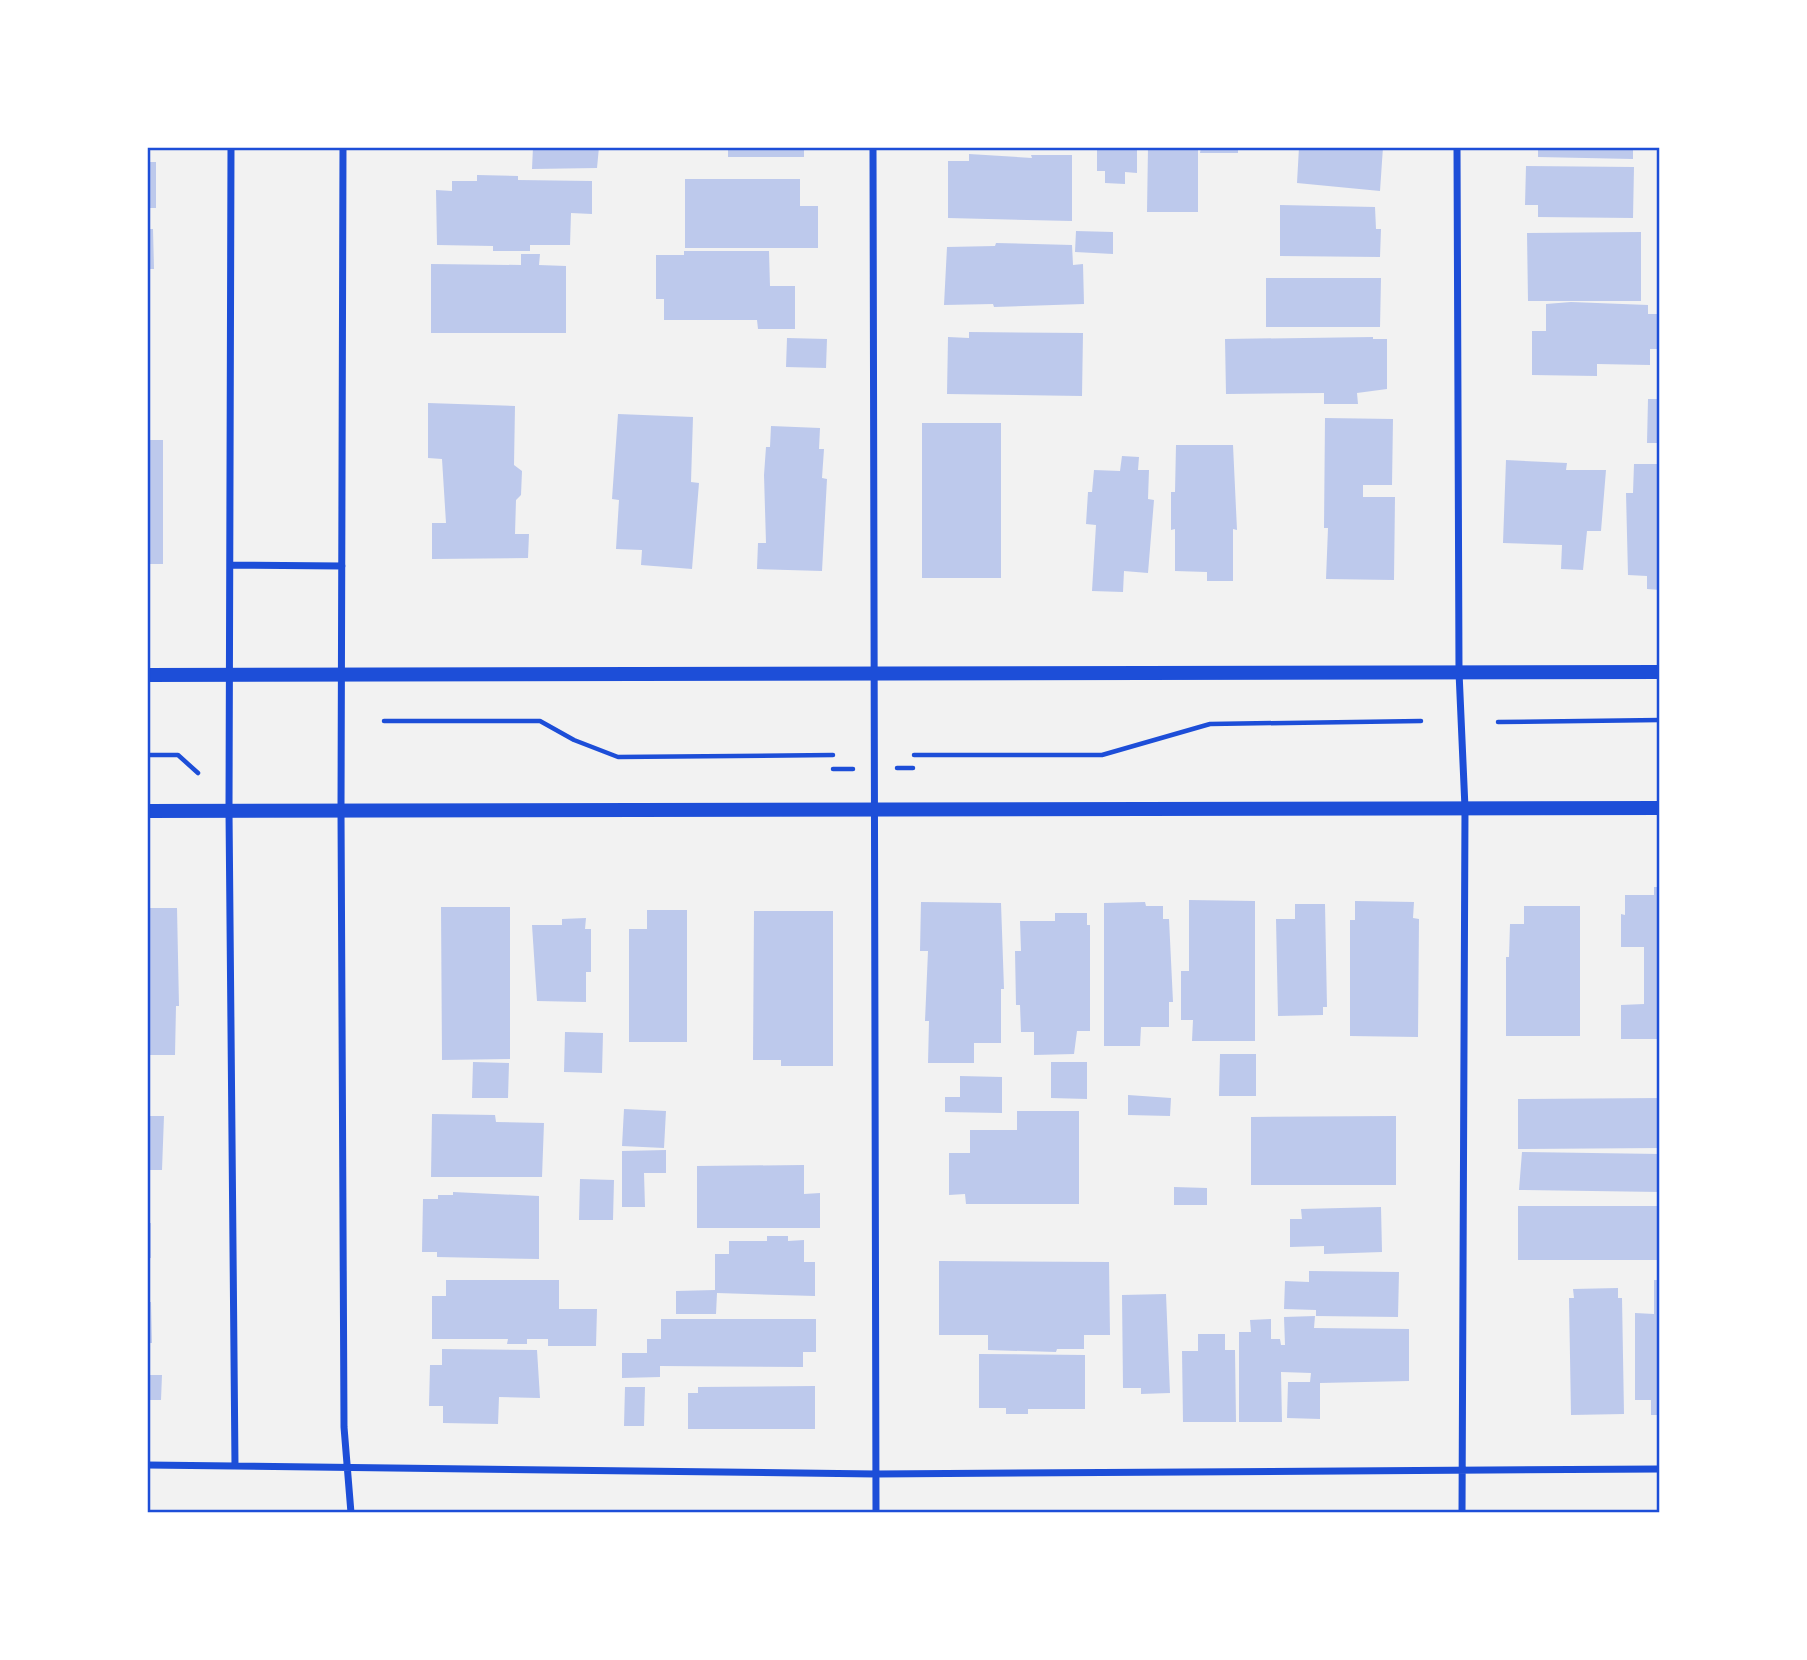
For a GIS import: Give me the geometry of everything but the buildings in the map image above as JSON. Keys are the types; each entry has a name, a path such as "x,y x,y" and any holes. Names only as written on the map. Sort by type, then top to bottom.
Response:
{"main road":[{"path":"147,675 1660,672"},
{"path":"147,811 1660,808"}],"street":[{"path":"231,147 229,811 235,1465"},
{"path":"343,147 341,811 344,1427 351,1513"},
{"path":"873,147 876,1513"},
{"path":"1457,147 1459,672 1465,808 1462,1513"},
{"path":"230,565 342,566"},
{"path":"147,1465 876,1474 1660,1469"}],"path":[{"path":"1498,722 1660,720"},
{"path":"384,721 540,721 574,740 618,757 833,755"},
{"path":"914,755 1102,755 1210,724 1421,721"},
{"path":"147,755 178,755 198,773"}]}
